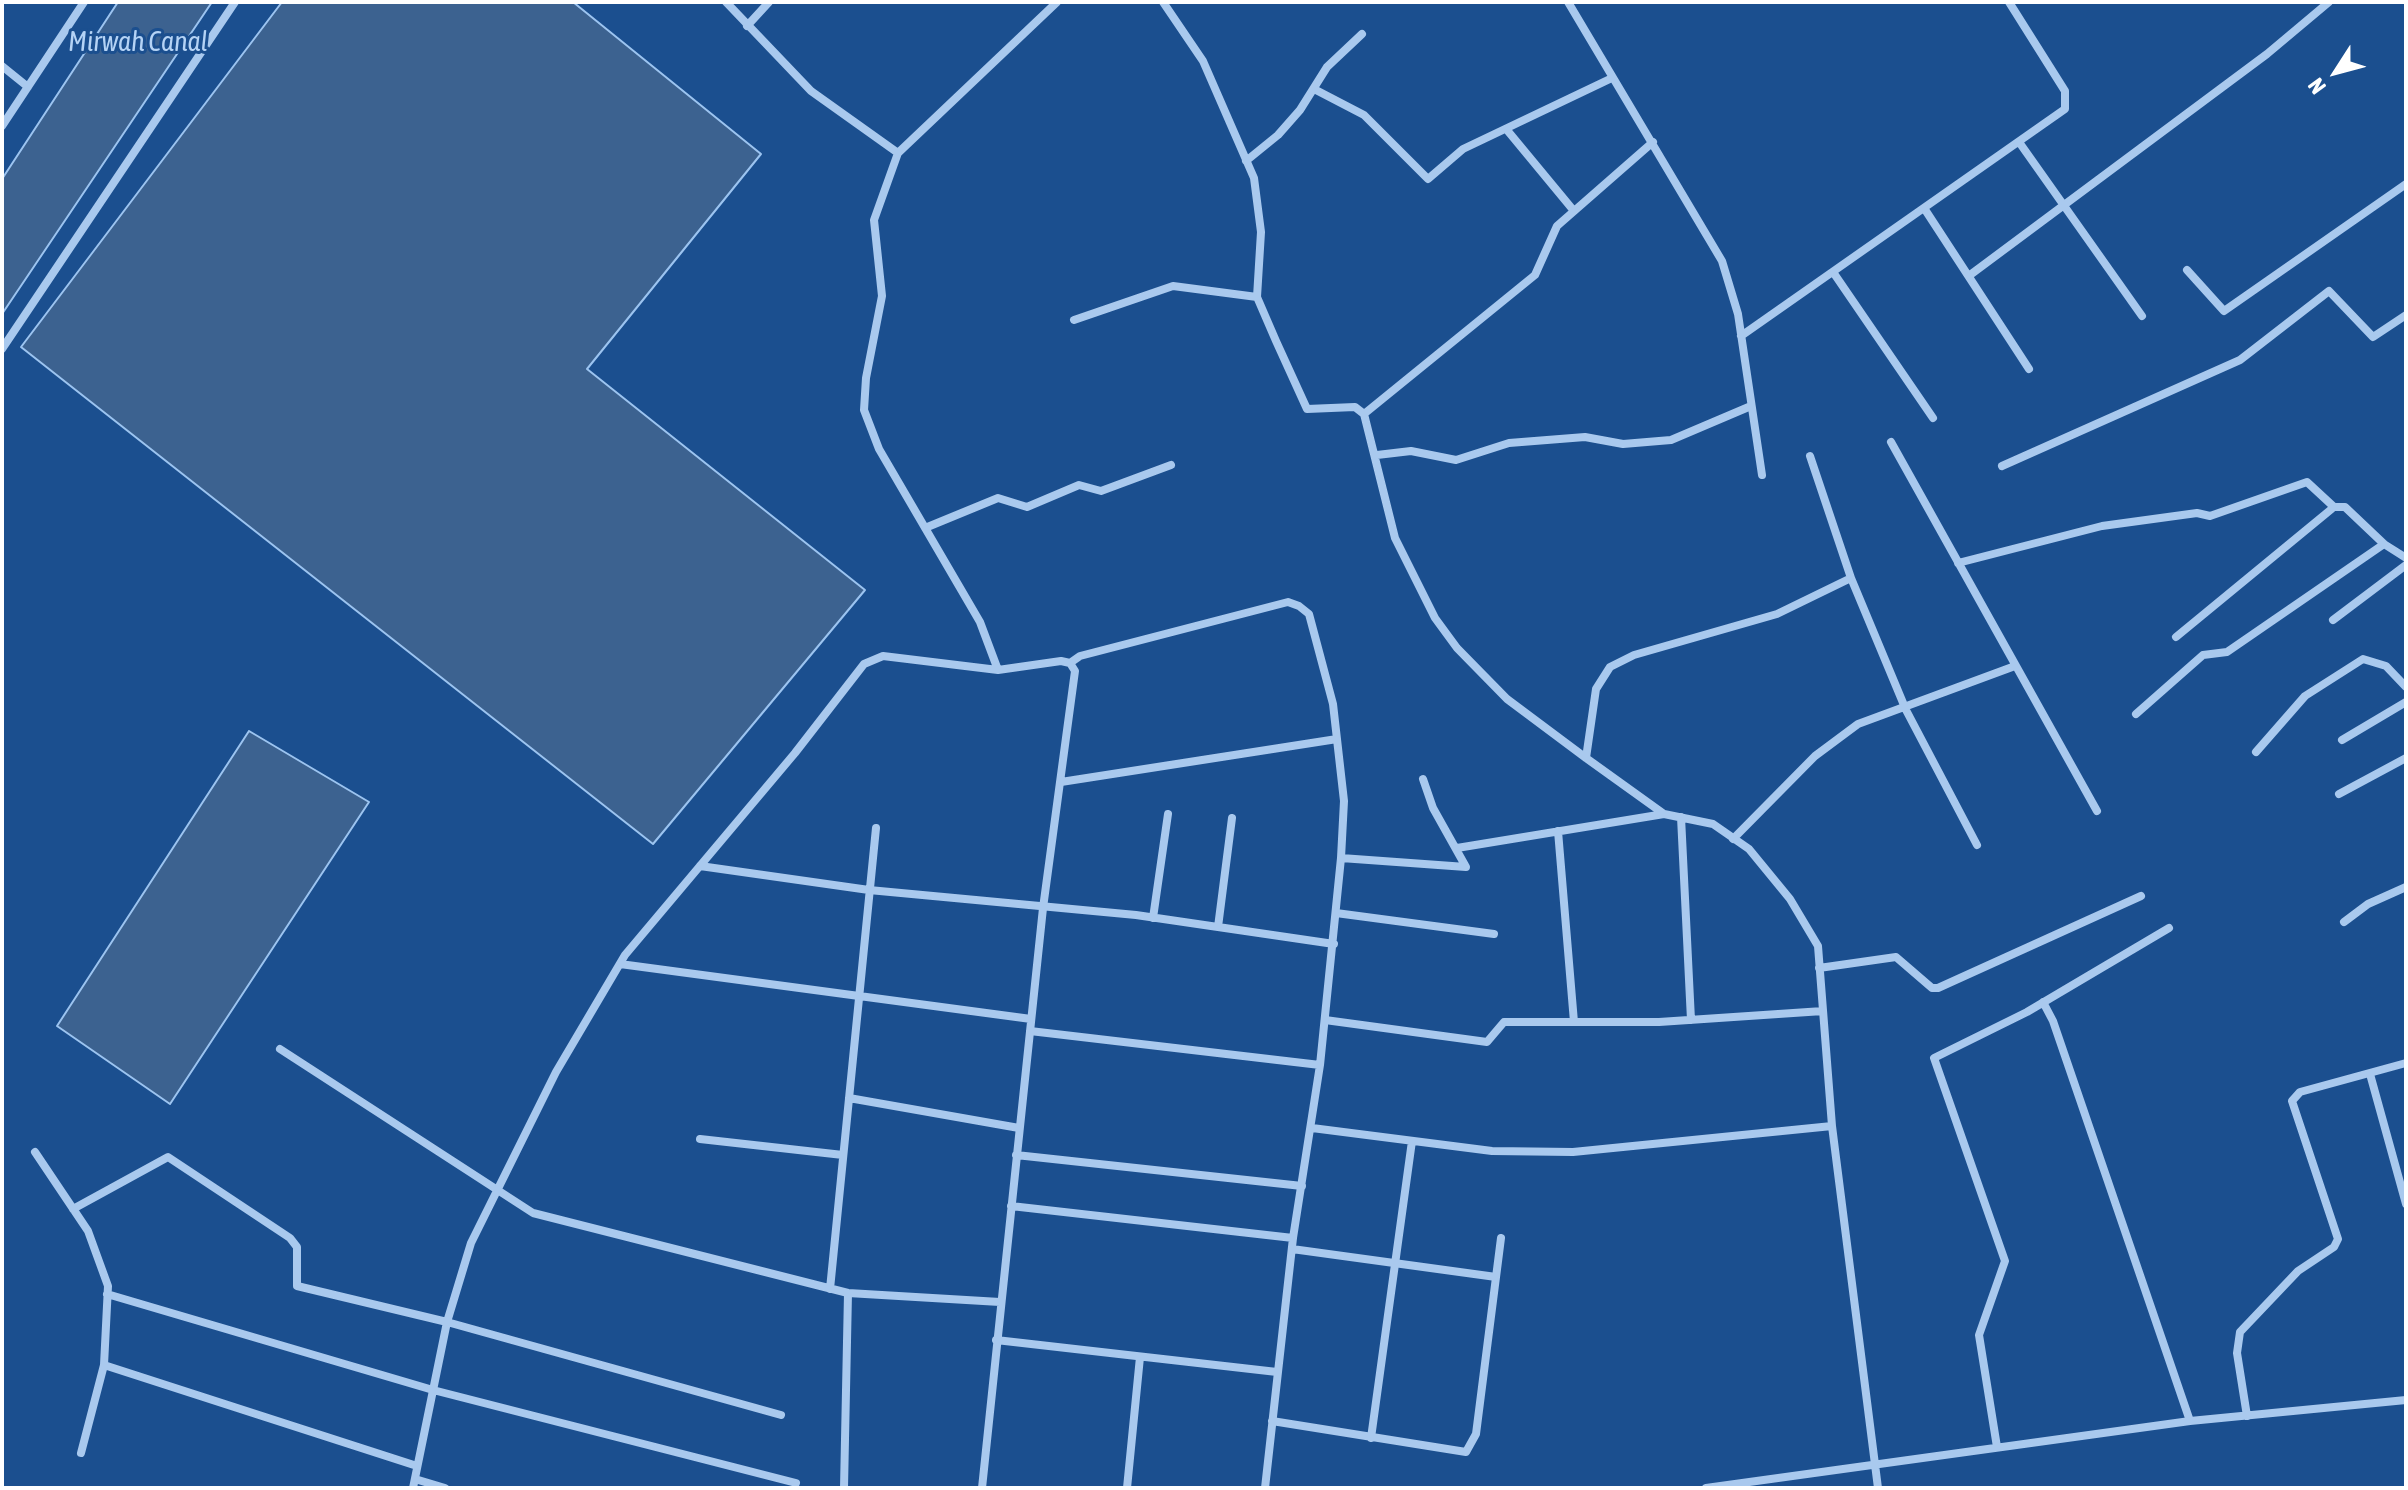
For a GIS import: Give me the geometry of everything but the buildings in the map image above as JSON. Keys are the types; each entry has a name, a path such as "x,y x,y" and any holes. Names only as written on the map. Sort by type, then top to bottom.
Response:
{"street":[{"path":"2,126 84,2"},
{"path":"2,349 235,2"},
{"path":"726,2 811,91 898,153"},
{"path":"747,26 769,2"},
{"path":"998,670 980,622 879,449 864,410 866,378 882,296 874,220 898,153 1057,2"},
{"path":"1163,2 1203,61 1254,178 1261,232 1257,297 1307,409 1355,407 1364,414 1377,455 1395,538 1435,618 1457,648 1507,699 1664,814"},
{"path":"1568,2 1722,261 1741,336 1762,475"},
{"path":"1741,336 2065,109 2068,101 2009,2"},
{"path":"1970,275 2066,207 2267,54 2329,2"},
{"path":"1246,161 1278,135 1327,67 1362,34"},
{"path":"2,66 28,87"},
{"path":"1314,89 1364,115 1428,179 1463,149 1612,78"},
{"path":"1507,130 1574,211"},
{"path":"1364,414 1535,275 1557,226 1653,142"},
{"path":"2019,142 2142,316"},
{"path":"2187,270 2224,311 2406,184"},
{"path":"1924,208 2029,369"},
{"path":"1833,272 1933,418"},
{"path":"1074,320 1173,286 1257,297"},
{"path":"2002,466 2240,360 2329,291 2373,337 2406,315"},
{"path":"1377,455 1411,451 1456,460 1509,443 1585,437 1623,444 1671,440 1751,406"},
{"path":"1891,442 2097,811"},
{"path":"1810,456 1851,578 1906,710 1977,845"},
{"path":"925,528 998,498 1027,507 1079,485 1101,491 1171,465"},
{"path":"1958,563 2102,526 2197,513 2210,516 2307,482 2334,507"},
{"path":"2176,637 2334,507 2345,507 2384,544 2406,558"},
{"path":"2136,714 2203,655 2227,652 2384,544"},
{"path":"2333,620 2406,565"},
{"path":"1586,758 1596,689 1610,667 1634,655 1777,614 1851,578"},
{"path":"1070,663 1080,656 1288,602 1309,614 1333,704 1344,801 1334,944 1312,1128 1293,1238 1265,1488"},
{"path":"445,1488 414,1484 447,1322 471,1243 556,1072 620,964 864,664 883,656 893,656 998,670 1061,661 1070,663 1075,671 1043,908 982,1488"},
{"path":"2256,752 2305,696 2363,659 2386,666 2406,687"},
{"path":"1733,839 1815,756 1858,724 1906,710 2015,666"},
{"path":"2342,740 2406,702"},
{"path":"1061,782 1337,739"},
{"path":"2339,794 2406,758"},
{"path":"1341,858 1466,867 1433,808 1423,779"},
{"path":"1153,918 1168,814"},
{"path":"1457,848 1664,814 1713,824 1749,849 1790,899 1818,946 1832,1126 1878,1488"},
{"path":"1681,817 1691,1020"},
{"path":"1218,927 1232,818"},
{"path":"830,1289 876,828"},
{"path":"1558,831 1574,1022"},
{"path":"700,866 869,890 1153,918 1334,944"},
{"path":"2344,922 2368,904 2406,887"},
{"path":"1819,968 1902,958 1932,988 1938,988 2141,896"},
{"path":"1336,913 1494,934"},
{"path":"1997,1447 1979,1335 2005,1261 1934,1058 2043,1002 2169,928"},
{"path":"620,964 1031,1019"},
{"path":"2043,1002 2053,1021 2190,1421"},
{"path":"1325,1020 1487,1042 1504,1022 1691,1020 1823,1011"},
{"path":"1030,1031 1320,1065"},
{"path":"280,1049 533,1213 848,1293 1000,1302"},
{"path":"2247,1416 2237,1353 2240,1332 2298,1271 2334,1247 2338,1239 2292,1101 2300,1092 2406,1063"},
{"path":"2370,1074 2406,1204"},
{"path":"849,1098 1019,1128"},
{"path":"1312,1128 1492,1151 1573,1152 1832,1126"},
{"path":"700,1139 843,1155"},
{"path":"1371,1438 1412,1141"},
{"path":"35,1152 88,1231 107,1294 104,1365 81,1453"},
{"path":"1016,1155 1302,1186"},
{"path":"73,1209 168,1157 290,1238 297,1247 297,1286 447,1322 781,1415"},
{"path":"1011,1206 1293,1238"},
{"path":"1272,1421 1457,1453 1466,1452 1472,1447 1501,1238"},
{"path":"1292,1249 1496,1277"},
{"path":"844,1488 848,1293"},
{"path":"107,1294 433,1390 796,1483"},
{"path":"996,1340 1277,1372"},
{"path":"1127,1488 1140,1357"},
{"path":"104,1365 417,1466"},
{"path":"1706,1488 2190,1421 2406,1400"}],"water":[{"name":"Mirwah Canal","path":"118,2 212,2 2,314 2,179"},
{"path":"282,2 573,2 761,154 587,369 865,590 653,844 21,347"},
{"path":"249,731 369,802 170,1104 57,1026"}]}
